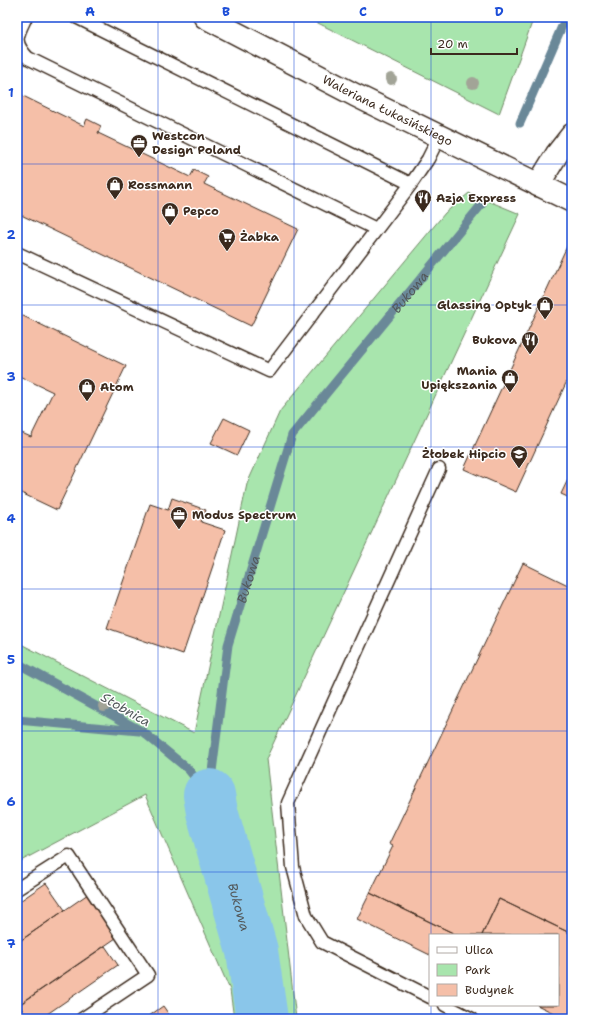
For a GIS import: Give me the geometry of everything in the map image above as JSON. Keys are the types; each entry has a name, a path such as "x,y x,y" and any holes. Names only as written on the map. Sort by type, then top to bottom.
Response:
{"street":[{"name":"Waleriana Łukasińskiego","path":"205,17 439,137 572,201"},
{"path":"538,185 557,154 572,135"}],"lane":[{"path":"26,17 18,38 18,48 28,58 376,230"},
{"path":"76,17 411,184"},
{"path":"17,253 269,371 411,184 428,159 439,137"},
{"path":"429,996 322,942 306,916 293,867 288,803 438,470"},
{"path":"17,889 69,856 148,975 82,1019"},
{"path":"447,1006 472,1019"}],"green space":[{"path":"306,17 534,17 499,114"},
{"path":"469,193 520,214 266,759 296,1019 234,1019 230,990 145,795 17,863 17,642 194,733 247,484 280,411 445,213"}],"building":[{"path":"17,93 84,126 87,119 101,126 98,133 190,177 194,170 208,177 204,184 298,229 251,326 17,213"},
{"path":"568,244 572,246 572,370 516,492 464,469"},
{"path":"17,313 126,366 57,510 17,491 17,431 31,437 53,392 17,375"},
{"path":"224,418 249,430 237,455 211,443"},
{"path":"572,471 572,499 561,494"},
{"path":"172,498 206,510 201,522 225,530 183,654 107,628 150,504 168,510"},
{"path":"523,563 572,587 572,934 499,899 482,934 455,934 370,893 393,846 389,844"},
{"path":"46,883 65,910 17,943 17,903"},
{"path":"370,893 455,934 429,934 429,955 357,919"},
{"path":"88,894 116,938 17,1006 17,943"},
{"path":"499,899 572,934 572,1019 566,1019 539,1006 559,1006 559,934 482,934"},
{"path":"105,946 118,965 40,1019 29,1019 19,1005"},
{"path":"163,1006 172,1019 145,1019"}],"waterway":[{"name":"Bukowa","path":"520,123 566,17"},
{"name":"Bukowa","path":"209,795 228,645 292,435 482,204"},
{"name":"Stobnica","path":"17,663 143,732 188,769 209,795"},
{"path":"17,720 139,731"},
{"name":"Bukowa","path":"209,795 212,812 252,951 262,1019"}],"place":[{"name":"Westcon Design Poland","path":"139,158"},
{"name":"Rossmann","path":"115,200"},
{"name":"Azja Express","path":"423,213"},
{"name":"Pepco","path":"170,226"},
{"name":"Żabka","path":"227,252"},
{"name":"Glassing Optyk","path":"545,320"},
{"name":"Bukova","path":"530,355"},
{"name":"Mania Upiększania","path":"510,393"},
{"name":"Atom","path":"87,402"},
{"name":"Żłobek Hipcio","path":"519,469"},
{"name":"Modus Spectrum","path":"179,530"}]}
